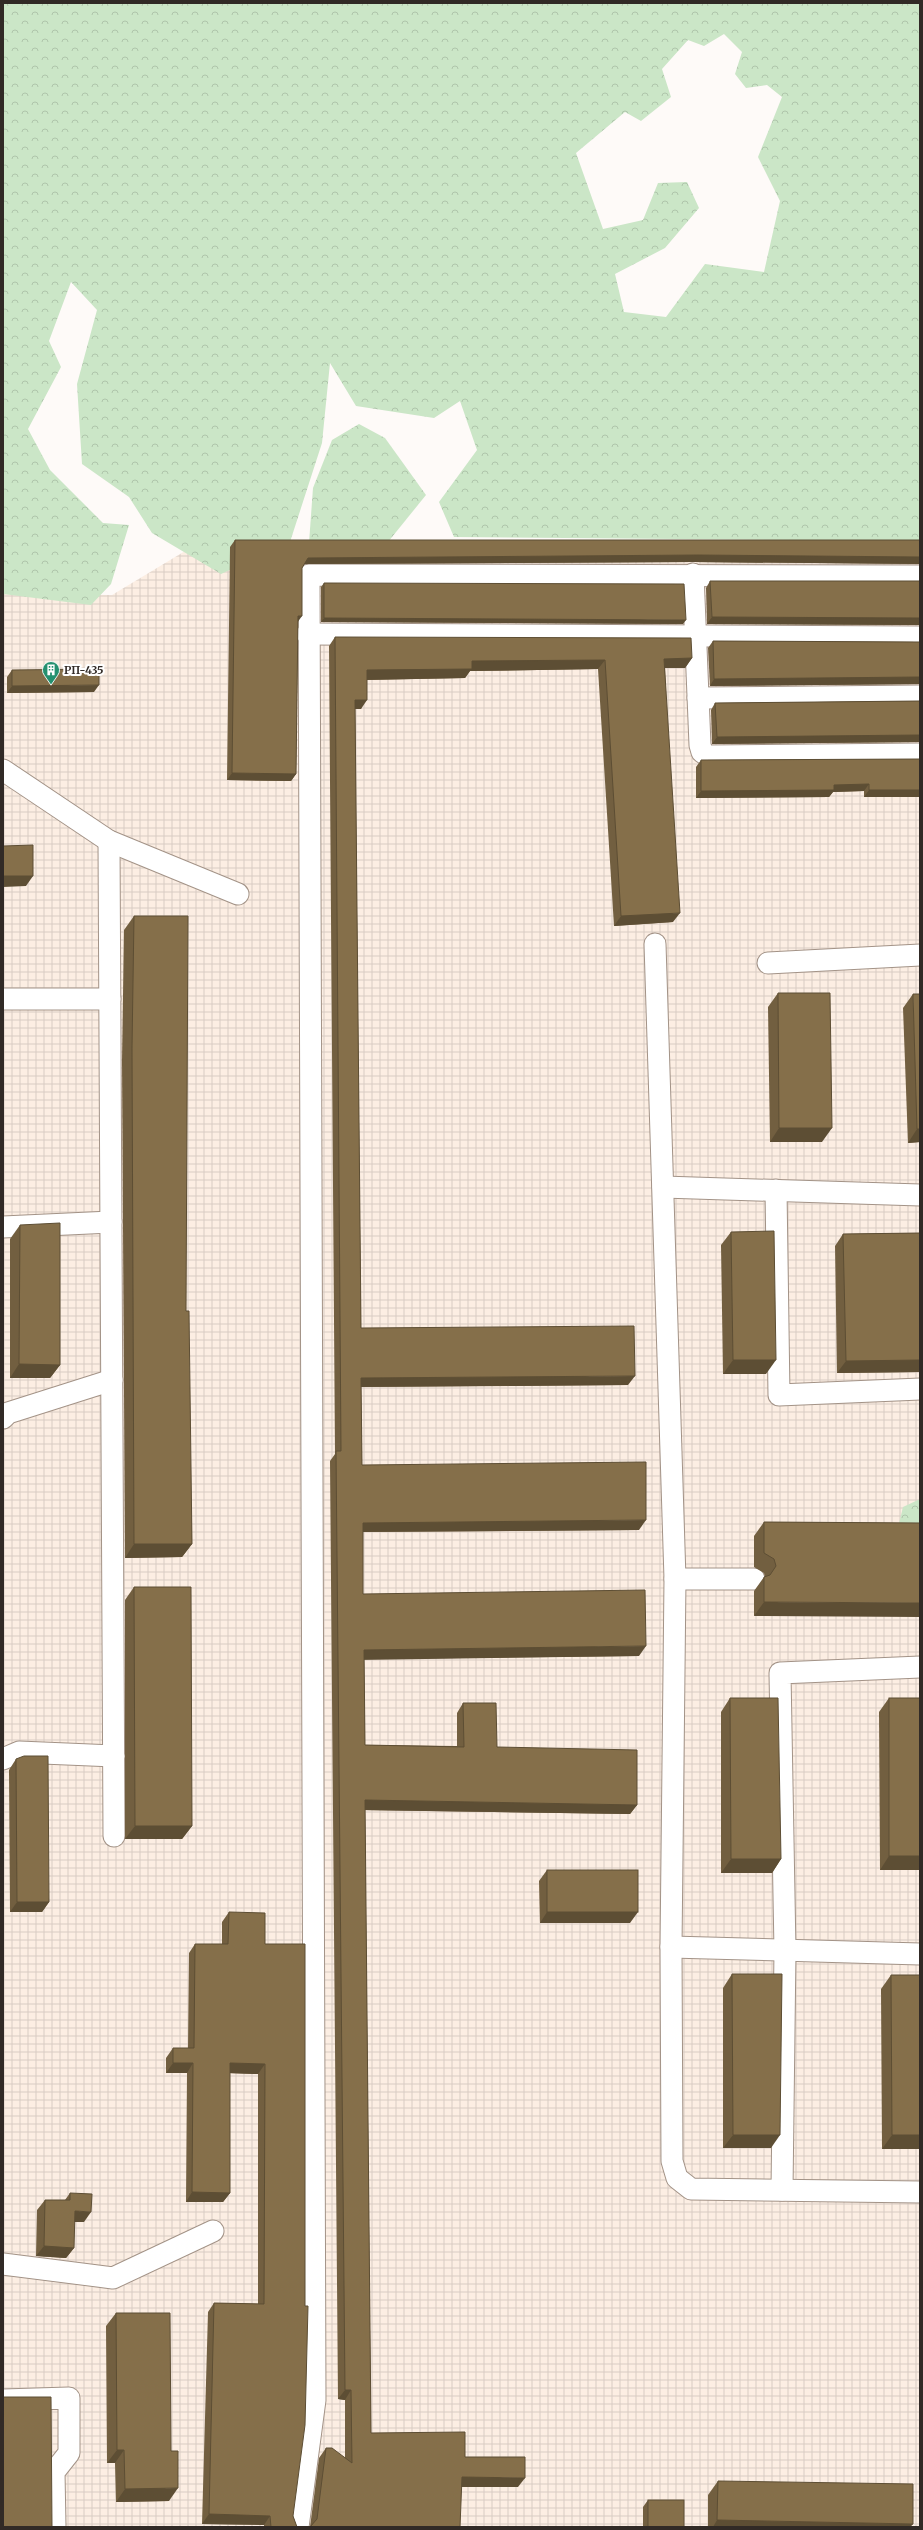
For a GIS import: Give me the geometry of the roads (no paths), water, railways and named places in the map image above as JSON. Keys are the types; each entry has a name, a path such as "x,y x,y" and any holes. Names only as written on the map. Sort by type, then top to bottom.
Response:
{"street":[{"path":"298,2527 315,2400 307,634 309,575 693,574 920,576"},
{"path":"693,574 700,745 702,752 708,756 920,754"},
{"path":"307,634 920,637"},
{"path":"698,698 920,696"},
{"path":"3,770 109,841 238,894"},
{"path":"109,841 114,1836"},
{"path":"655,944 676,1579 671,1947 672,2161 677,2178 691,2189 920,2192"},
{"path":"768,963 920,955"},
{"path":"3,999 110,998"},
{"path":"663,1187 920,1195"},
{"path":"776,1190 779,1396 920,1389"},
{"path":"3,1227 111,1222"},
{"path":"3,1418 8,1413 112,1380"},
{"path":"676,1579 754,1579"},
{"path":"782,2190 785,1951 780,1673 920,1667"},
{"path":"3,1759 19,1752 114,1756"},
{"path":"671,1947 920,1954"},
{"path":"3,2264 114,2278 213,2231"},
{"path":"3,2400 69,2398 69,2452 54,2472 55,2527"}],"place":[{"name":"РП-435","path":"51,685"}]}
